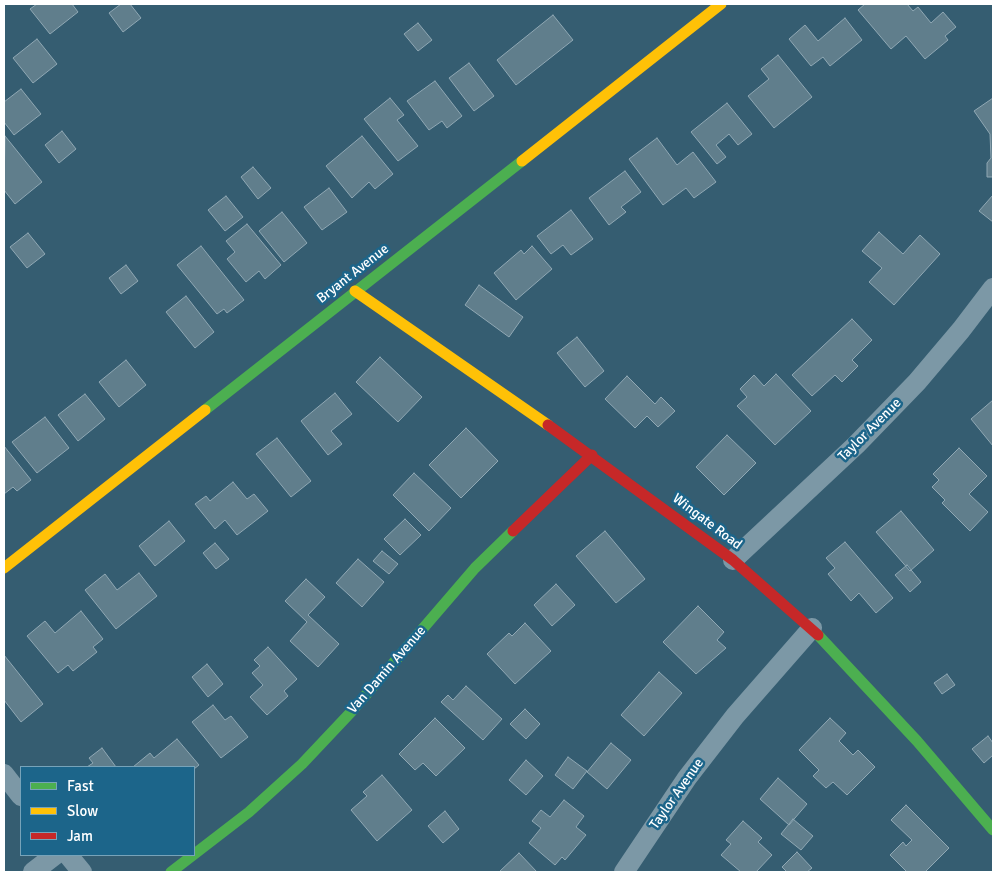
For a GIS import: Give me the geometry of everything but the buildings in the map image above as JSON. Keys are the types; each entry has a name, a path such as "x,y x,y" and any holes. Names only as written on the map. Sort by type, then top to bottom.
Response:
{"street":[{"name":"Bryant Avenue","path":"4,568 721,4"},
{"name":"Taylor Avenue","path":"733,560 856,445 910,389 961,330 993,288"},
{"name":"Wingate Road","path":"356,291 592,455 733,560 812,628 917,740 993,830"},
{"name":"Van Damin Avenue","path":"195,854 249,812 302,764 352,711 475,568 592,455"},
{"name":"Taylor Avenue","path":"624,872 687,778 735,716 812,628"},
{"path":"4,774 20,795"},
{"path":"33,872 54,856"},
{"path":"69,856 82,872"},
{"name":"Van Damin Avenue","path":"171,872 192,856"}],"traffic: fast":[{"path":"205,410 522,161"},
{"path":"195,854 249,812 302,764 352,711 475,568 513,531"},
{"path":"818,635 917,741 993,830"},
{"path":"171,872 192,856"}],"traffic: slow":[{"path":"522,161 721,4"},
{"path":"355,291 548,425"},
{"path":"4,568 205,410"}],"traffic: jam":[{"path":"548,425 733,560 818,635"},
{"path":"513,531 592,455"}]}
